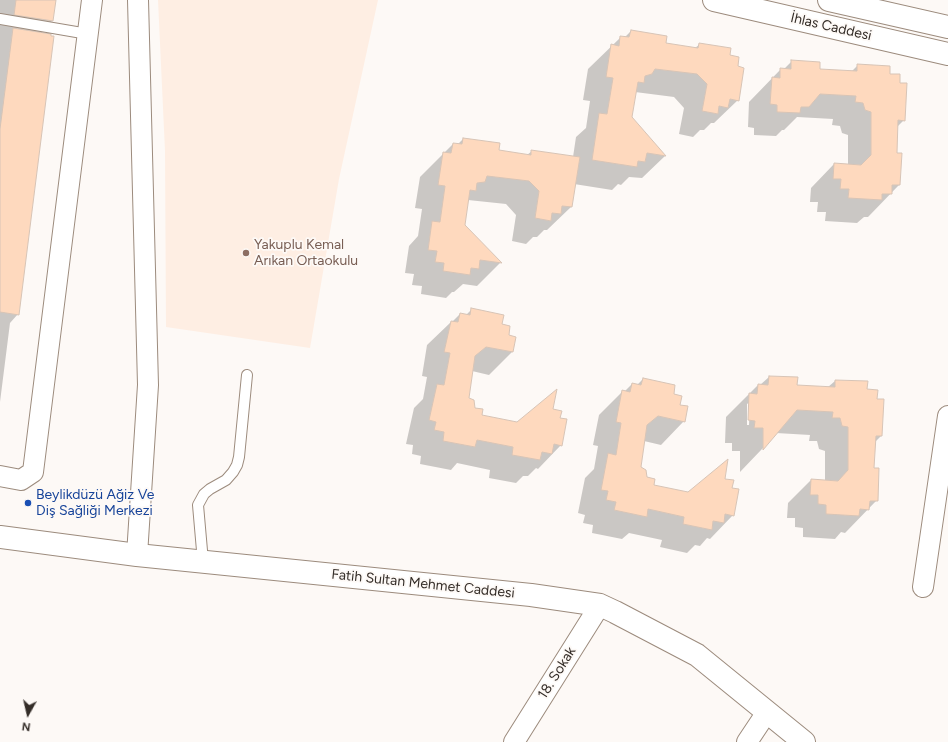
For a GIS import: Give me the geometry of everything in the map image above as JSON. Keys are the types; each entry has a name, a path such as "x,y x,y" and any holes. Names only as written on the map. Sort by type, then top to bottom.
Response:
{"main road":[{"name":"İhlas Caddesi","path":"714,0 750,4 948,54"},
{"name":"İhlas Caddesi","path":"829,0 948,27"},
{"name":"Fatih Sultan Mehmet Caddesi","path":"0,537 137,555 531,594 600,605 697,655 804,742"}],"street":[{"path":"0,476 21,480 33,472 92,0"},
{"path":"137,555 148,385 138,0"},
{"path":"923,587 948,416"},
{"name":"18. Sokak","path":"514,742 600,605"},
{"path":"747,742 767,712"}],"lane":[{"path":"0,19 88,34"},
{"path":"203,562 198,505 204,494 226,480 237,465 247,375"}],"shaded area":[{"path":"158,0 378,0 339,179 310,348 166,327 165,151"}],"building":[{"path":"16,0 56,0 53,21 14,15"},
{"path":"13,28 51,34 51,36 54,36 19,315 0,312 0,129"},
{"path":"631,30 667,36 666,43 698,48 699,43 731,48 730,55 739,57 738,66 744,68 739,101 730,99 728,108 719,106 718,114 702,111 707,84 697,74 655,69 652,74 645,76 644,83 638,82 632,117 666,156 647,153 645,162 638,161 637,167 592,160 599,113 607,114 613,78 606,77 611,44 619,46 620,36 629,37"},
{"path":"791,60 820,62 820,69 857,71 857,64 890,66 890,74 900,74 900,83 907,83 905,121 898,120 897,153 902,153 900,185 892,185 892,194 882,194 882,200 848,198 849,189 840,189 841,179 833,179 834,163 861,165 871,155 871,112 865,110 863,103 855,102 856,96 820,94 809,107 801,107 800,113 777,112 777,105 770,104 772,77 780,78 780,68 791,69"},
{"path":"463,138 500,143 499,150 531,155 531,150 580,157 572,207 562,206 561,214 552,213 551,221 535,218 539,191 529,181 487,176 485,182 477,183 476,191 470,190 465,225 502,263 480,260 479,269 471,268 470,275 443,271 444,263 435,262 437,251 428,250 432,221 440,222 445,186 438,185 443,152 451,153 453,143 462,144"},
{"path":"471,308 504,315 502,324 510,326 509,335 516,337 513,352 486,347 475,356 469,398 474,400 475,408 483,409 482,415 517,422 557,389 553,409 562,411 560,418 567,419 562,446 554,444 552,454 542,452 540,460 512,455 513,447 477,440 475,447 443,441 444,432 434,430 436,422 429,420 437,384 444,385 450,353 444,352 451,321 458,322 460,313 470,315"},
{"path":"769,376 798,377 797,385 835,387 835,380 868,381 867,389 878,390 877,399 884,399 882,436 876,436 874,468 879,468 878,501 870,501 869,510 860,509 859,516 826,514 826,505 818,504 818,495 810,495 811,479 838,481 848,470 848,427 842,426 840,418 832,418 833,412 797,410 763,450 763,428 754,428 755,421 748,420 749,393 757,394 758,384 768,385"},
{"path":"643,378 675,385 674,394 682,396 680,405 688,406 685,422 658,416 647,425 641,467 646,470 647,477 655,479 654,485 688,492 728,459 725,479 734,480 732,488 739,489 734,516 725,514 724,523 713,521 712,530 683,524 684,517 648,509 647,517 614,510 616,502 606,500 608,491 601,490 608,453 616,455 621,423 616,422 622,390 630,392 632,383 641,385"}],"place":[{"name":"Yakuplu Kemal Arıkan Ortaokulu","path":"246,253"},
{"name":"Beylikdüzü Ağiz Ve Diş Sağliği Merkezi","path":"28,503"}]}
